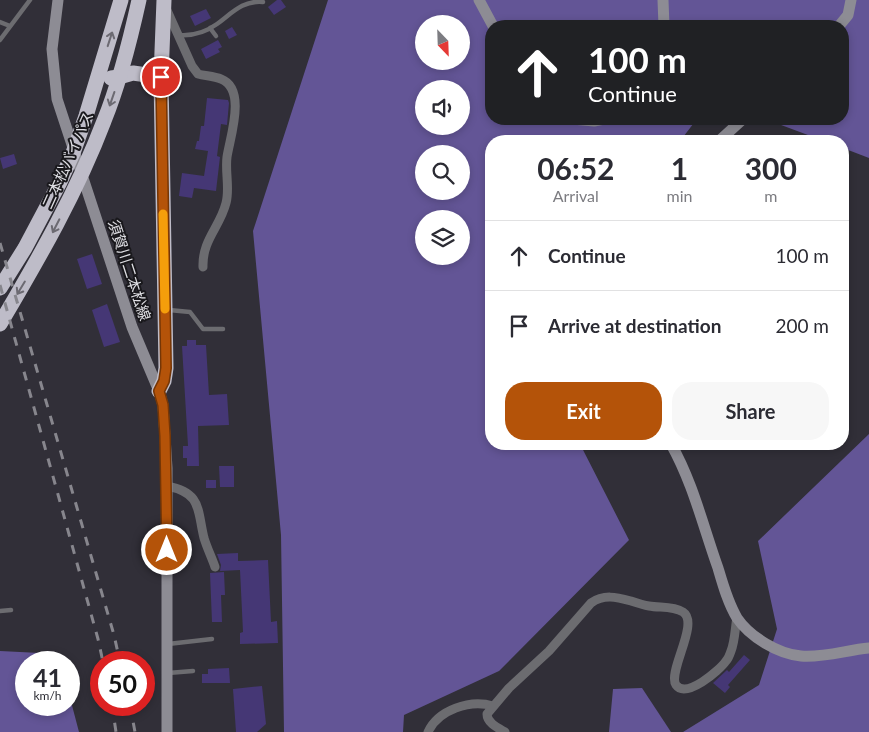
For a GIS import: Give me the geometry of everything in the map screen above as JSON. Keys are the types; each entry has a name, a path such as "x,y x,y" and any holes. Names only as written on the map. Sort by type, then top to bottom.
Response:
{"highway":[{"name":"二本松バイパス","path":"0,288 60,182 73,153 121,0"},
{"name":"二本松バイパス","path":"0,324 43,252 70,200 104,121 119,78 140,0"},
{"path":"159,391 164,381 166,368 161,77 165,1"},
{"path":"98,78 119,78 133,73 161,77"}],"main road":[{"name":"須賀川二本松線","path":"58,0 52,49 57,100 132,327 163,405 167,486 167,732"},
{"path":"479,0 490,20"},
{"path":"663,0 664,20"},
{"path":"844,20 848,15 851,0"},
{"path":"726,135 736,125"},
{"path":"674,450 694,492 725,590 737,617 752,633 781,651 796,655 810,656 869,648"}],"street":[{"path":"165,1 192,66 198,74 221,79 227,83 234,94 233,131 227,158 226,203 202,254 203,267"},
{"path":"167,486 181,489 195,502 204,538 215,567"},
{"path":"506,732 487,719 487,714 591,603 598,598 606,596 616,597 650,606 672,608 683,612 687,617 688,623 674,679 676,686 683,690 690,689 708,678 726,662 732,649 737,617"},
{"path":"428,732 437,718 450,711 468,705 484,703 493,706"}],"lane":[{"path":"0,40 30,0"},
{"path":"179,35 191,36 210,28 243,4 254,1 263,2"},
{"path":"0,22 10,26"},
{"path":"210,28 216,36"},
{"path":"165,310 190,312 203,329 223,329"},
{"path":"0,611 11,610"},
{"path":"168,644 212,639"},
{"path":"168,673 193,672"}],"shaded area":[{"path":"328,0 869,0 869,158 849,150 849,135 808,135 781,125 849,125 849,20 485,20 485,125 692,125 685,135 485,135 485,450 583,450 629,540 499,671 404,715 403,732 284,732 281,535 253,231"},
{"path":"869,434 869,732 683,732 759,685 777,629 758,541"},
{"path":"0,651 15,652 15,716 75,716 79,732 0,732"},
{"path":"642,688 671,732 609,732 613,689"}],"building":[{"path":"277,0 281,0 286,7 274,15 268,7"},
{"path":"206,9 211,18 195,26 190,16"},
{"path":"232,27 237,35 229,39 225,31"},
{"path":"218,40 222,47 218,49 220,52 206,59 201,49"},
{"path":"207,98 228,100 229,103 227,125 221,124 217,156 220,157 216,191 194,188 192,198 179,196 182,173 204,176 208,151 195,149 197,141 199,141 201,126 204,126"},
{"path":"14,154 17,164 3,169 0,158"},
{"path":"92,254 102,284 87,289 77,259"},
{"path":"107,304 120,342 104,347 92,310"},
{"path":"187,340 196,340 196,345 206,345 209,395 227,394 229,425 198,426 199,466 187,466 187,458 183,458 183,446 188,446 182,346 187,346"},
{"path":"219,466 234,466 234,487 220,487"},
{"path":"206,480 216,480 216,488 206,488"},
{"path":"238,553 238,561 268,560 271,622 277,621 278,643 240,644 240,633 243,632 240,570 220,571 221,565 217,554"},
{"path":"224,572 225,595 221,595 222,622 212,622 210,573"},
{"path":"744,655 750,660 728,685 730,687 725,693 713,683 727,670 729,672"},
{"path":"229,668 230,683 202,683 202,674 208,674 208,669"},
{"path":"262,686 266,724 257,732 236,732 233,689"}],"railway":[{"path":"0,243 118,651"},
{"path":"0,285 101,651"},
{"path":"114,716 116,732"},
{"path":"132,716 135,732"}],"slow traffic":[{"path":"163,214 165,309"}],"route":[{"path":"161,77 166,368 164,381 159,391 163,405 167,468 167,550"}]}
